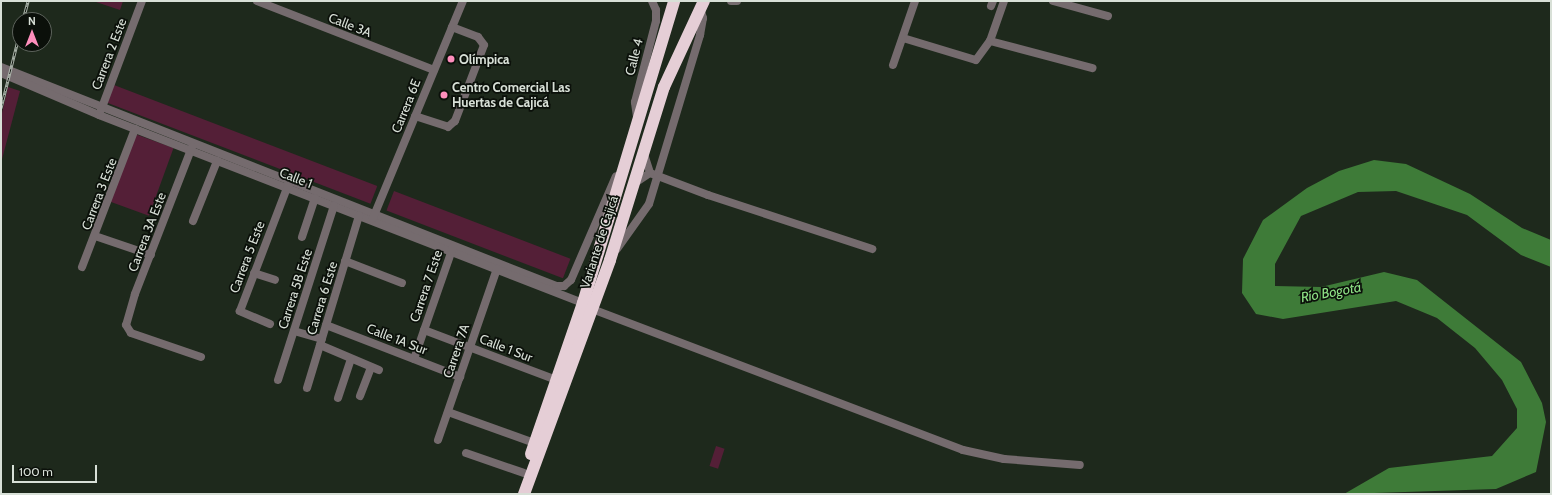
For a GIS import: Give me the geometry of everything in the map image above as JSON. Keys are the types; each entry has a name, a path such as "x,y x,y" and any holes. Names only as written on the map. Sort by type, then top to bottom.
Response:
{"highway":[{"name":"Variante de Cajicá","path":"524,494 588,306 623,165 674,1"},
{"path":"665,26 679,1"},
{"name":"Variante de Cajicá","path":"516,494 556,380 610,260 632,185 664,87 688,36 696,7 700,4"}],"street":[{"name":"Carrera 2 Este","path":"99,115 142,1"},
{"name":"Calle 3A","path":"257,1 432,69"},
{"name":"Carrera 6E","path":"371,216 415,116 457,1"},
{"name":"Carrera 6E","path":"371,216 432,69 463,1"},
{"name":"Calle 4","path":"638,119 635,102 656,21 656,10 652,1"},
{"path":"731,1 737,1"},
{"path":"893,65 915,1"},
{"path":"903,38 976,60 990,41 1004,1"},
{"path":"1053,1 1108,16"},
{"path":"610,260 649,204 654,175 700,35 702,18 700,4"},
{"path":"415,116 448,126 455,121 484,45 478,37 452,27"},
{"path":"990,41 1092,68"},
{"name":"Calle 1","path":"1,67 194,142 334,206 359,216 371,216"},
{"name":"Calle 1","path":"1,73 135,129 217,160 288,184 452,248 556,286 564,286 571,280 615,179 623,165"},
{"name":"Carrera 3 Este","path":"82,267 135,129"},
{"name":"Carrera 3A Este","path":"194,142 135,294 126,326 128,331 201,357"},
{"path":"643,151 654,175"},
{"path":"193,221 217,160"},
{"path":"632,185 654,175 708,195 872,249"},
{"name":"Carrera 5 Este","path":"270,324 240,311 288,184"},
{"path":"302,237 315,198"},
{"name":"Carrera 5B Este","path":"278,380 334,206"},
{"name":"Carrera 6 Este","path":"307,388 359,216"},
{"path":"95,236 151,255"},
{"name":"Calle 1","path":"452,248 497,269 588,306 963,450 1004,459 1080,465"},
{"name":"Carrera 7 Este","path":"414,358 452,248"},
{"path":"345,262 402,283"},
{"name":"Carrera 7A","path":"438,440 497,269"},
{"path":"254,273 275,280"},
{"name":"Calle 1A Sur","path":"326,325 460,377"},
{"name":"Calle 1 Sur","path":"424,330 556,380"},
{"path":"294,331 321,342 375,369 360,396"},
{"path":"338,398 351,358"},
{"path":"448,412 534,443"},
{"path":"466,453 524,473"}],"shaded area":[{"path":"93,1 123,1 120,10"},
{"path":"114,85 377,186 370,204 107,103"},
{"path":"8,87 20,91 1,163 1,117"},
{"path":"135,134 174,148 149,216 110,202"},
{"path":"394,191 570,259 563,278 386,211"},
{"path":"716,446 725,449 718,469 710,466"}],"water":[{"name":"Río Bogotá","path":"1374,160 1406,164 1470,194 1522,228 1551,240 1551,267 1521,255 1467,215 1396,191 1358,192 1301,216 1275,264 1275,286 1321,287 1384,272 1417,280 1521,362 1542,403 1546,422 1536,472 1496,489 1344,494 1389,468 1492,456 1517,428 1517,409 1502,380 1475,348 1437,318 1396,301 1283,319 1256,314 1242,293 1243,259 1263,220 1307,188 1339,171"}],"railway":[{"path":"25,12 28,1"},
{"path":"1,108 15,52"}],"place":[{"name":"Olímpica","path":"451,59"},
{"name":"Centro Comercial Las Huertas de Cajicá","path":"444,95"}]}
